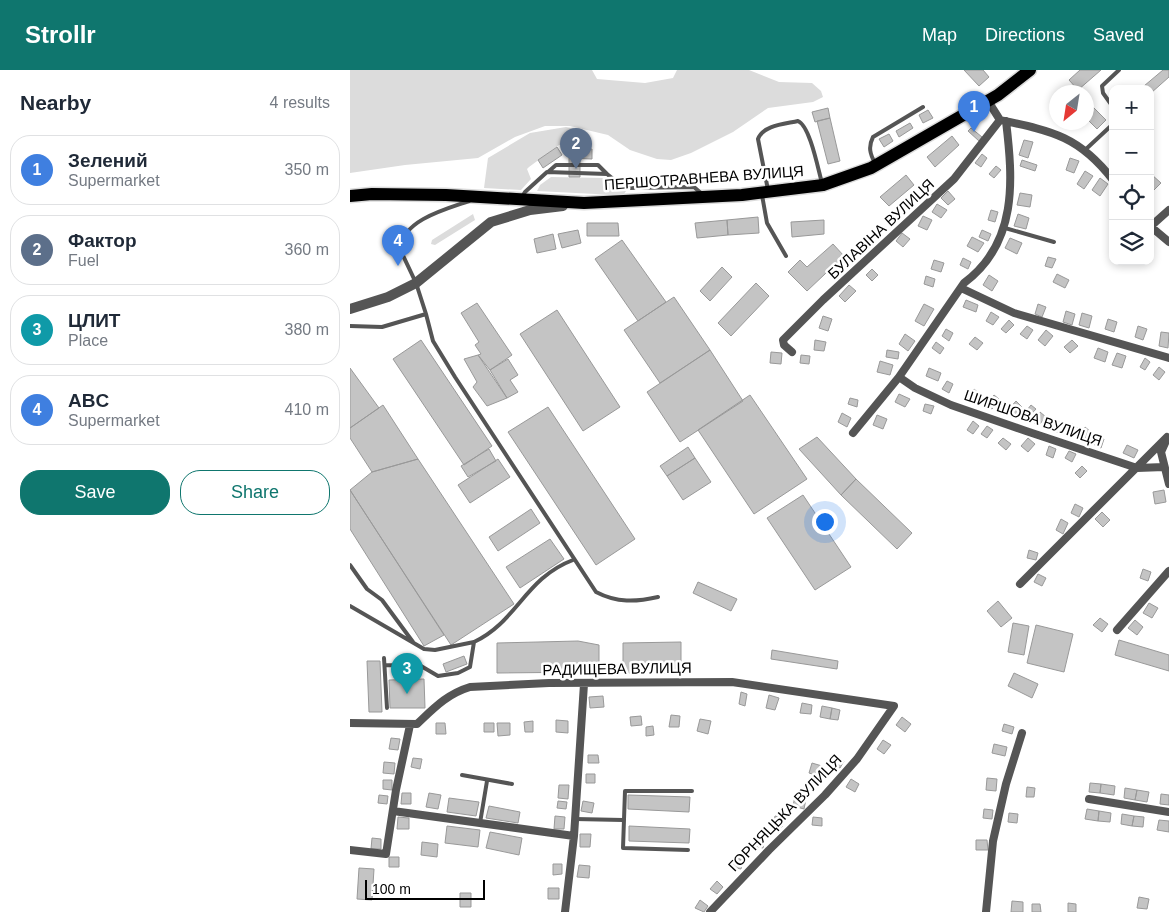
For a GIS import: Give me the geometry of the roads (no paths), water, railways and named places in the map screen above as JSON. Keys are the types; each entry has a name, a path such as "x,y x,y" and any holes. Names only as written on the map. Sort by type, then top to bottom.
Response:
{"main road":[{"name":"ПЕРШОТРАВНЕВА ВУЛИЦЯ","path":"350,196 408,194 584,204 766,193 823,185 877,165 988,101 1030,70"}],"street":[{"path":"853,433 899,377 964,283 976,274 998,242 1005,228 1010,202 1011,162 1003,120 988,101"},
{"path":"1003,120 1060,135 1085,150 1109,176"},
{"name":"БУЛАВІНА ВУЛИЦЯ","path":"792,352 784,345 783,340 823,300 954,179 1003,120"},
{"path":"350,309 388,297 416,283 491,222 530,210 584,204"},
{"path":"1154,223 1169,210"},
{"path":"1154,229 1169,242"},
{"path":"961,288 1014,313 1060,328 1169,358"},
{"name":"ШИРШОВА ВУЛИЦЯ","path":"899,377 915,388 951,405 1137,468 1164,467"},
{"path":"1020,584 1168,436"},
{"path":"1168,436 1162,452 1169,484"},
{"path":"1117,630 1169,571"},
{"name":"РАДИЩЕВА ВУЛИЦЯ","path":"410,725 417,724 449,695 470,688 732,682 894,706"},
{"path":"565,912 574,836 584,684"},
{"name":"ГОРНЯЦЬКА ВУЛИЦЯ","path":"710,912 769,850 825,796 857,759 894,706"},
{"path":"350,723 410,725 386,854 350,850"},
{"path":"986,912 993,841 1006,784 1022,733"},
{"path":"1090,799 1169,812"},
{"path":"393,811 574,836"}],"lane":[{"path":"1109,102 1102,93 1102,86 1119,70"},
{"path":"877,165 870,154 869,144 873,137 923,107"},
{"path":"786,256 767,223 766,193 758,140 760,135 765,130 798,121 802,123 807,133 823,185"},
{"path":"1085,150 1109,128"},
{"path":"521,200 524,192 556,165 598,165 622,186 628,188 694,187 705,197"},
{"path":"547,172 608,174"},
{"path":"488,198 450,208 416,223 402,235 399,248 416,283 433,341 454,378 596,592 612,600 645,600 658,596"},
{"path":"1005,228 1054,242"},
{"path":"350,326 382,327 426,314"},
{"path":"350,606 414,644 424,649 436,650 474,642 489,635 500,626 547,573 573,560"},
{"path":"350,565 367,589 382,600 414,644"},
{"path":"385,665 421,666 438,676 458,673 470,666 474,642"},
{"path":"384,658 387,708"},
{"path":"462,775 512,784"},
{"path":"480,822 487,781"},
{"path":"688,850 623,848 623,820 625,791 692,791"},
{"path":"575,819 623,820"}],"place":[{"name":"Зелений","path":"974,132"},
{"name":"Фактор","path":"576,169"},
{"name":"ABC","path":"398,266"},
{"name":"ЦЛИТ","path":"407,694"}]}
